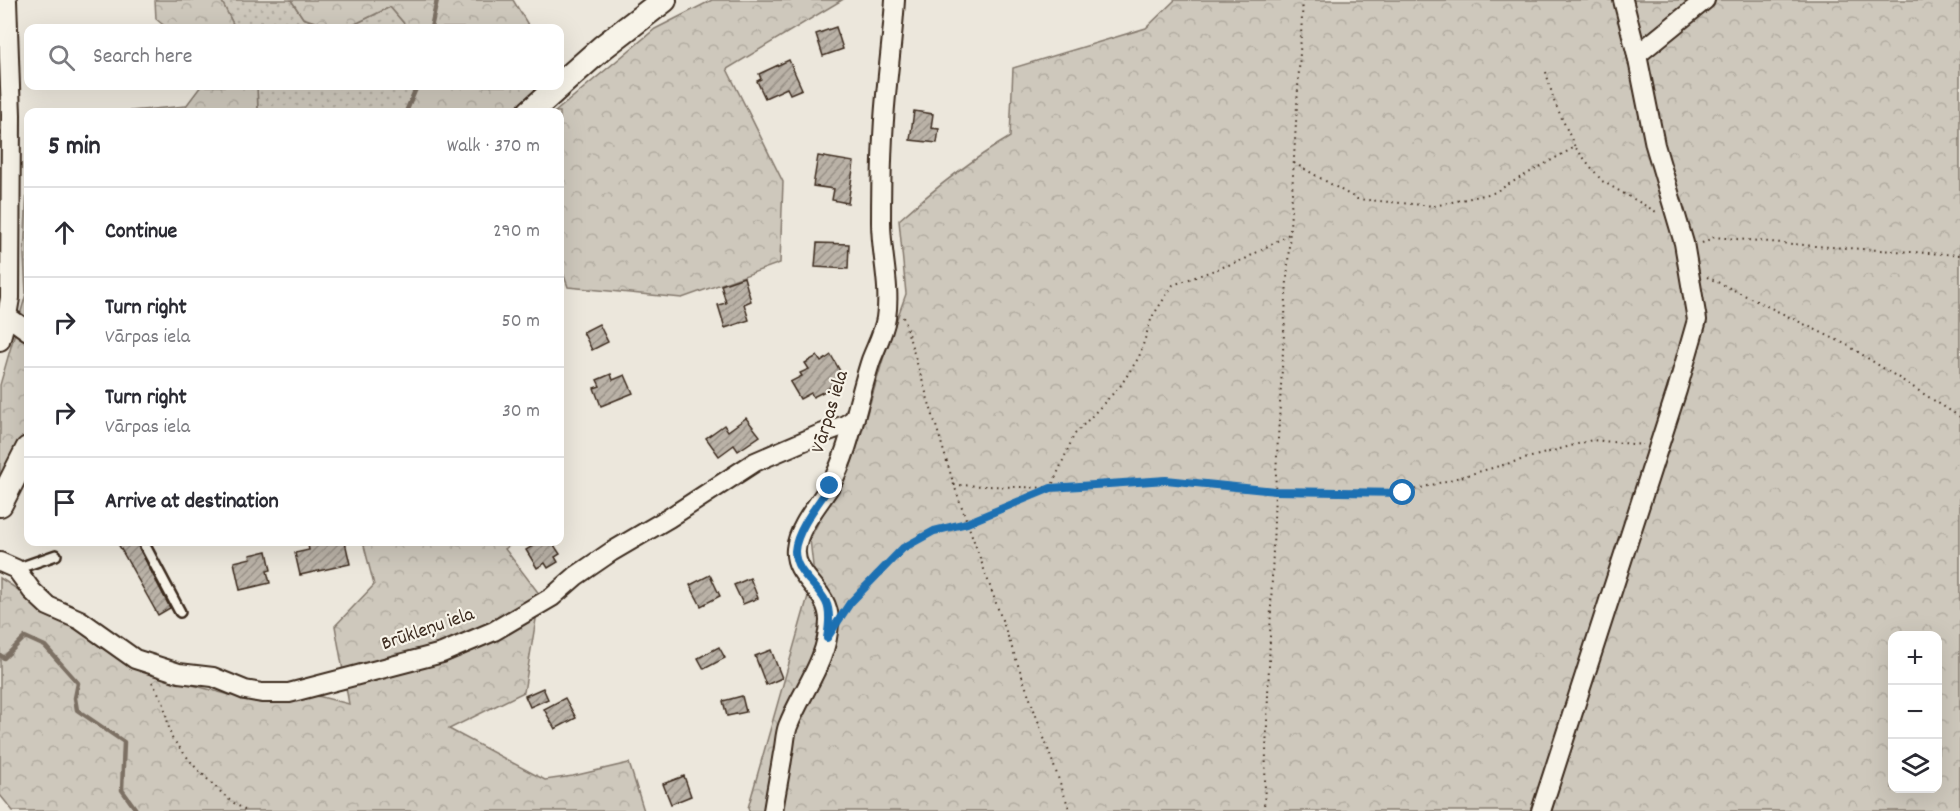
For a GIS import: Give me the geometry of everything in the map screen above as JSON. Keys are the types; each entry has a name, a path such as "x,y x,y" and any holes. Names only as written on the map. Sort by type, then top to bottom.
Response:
{"main road":[{"path":"564,81 664,0"},
{"path":"534,108 554,90"},
{"path":"0,503 24,457"}],"street":[{"path":"0,341 10,298 5,271 10,115 7,0"},
{"name":"Vārpas iela","path":"773,811 788,727 823,656 828,634 829,619 826,602 805,576 796,558 795,550 803,529 830,486 841,462 886,319 887,296 881,225 886,98 894,0"},
{"path":"1540,811 1697,320 1688,265 1655,145 1637,55 1623,0"},
{"path":"1637,55 1705,0"},
{"path":"7,316 24,328"},
{"name":"Brūkleņu iela","path":"8,566 48,606 80,620 135,659 179,673 213,677 245,690 262,693 289,693 442,653 494,631 552,597 576,576 611,552 669,518 755,462 853,420"}],"lane":[{"path":"145,546 180,612"},
{"path":"8,566 56,555"}],"path":[{"path":"1264,811 1275,491 1303,0"},
{"path":"1545,72 1554,101 1575,147 1602,181 1678,224"},
{"path":"1294,163 1357,200 1434,206 1493,193 1575,147"},
{"path":"845,612 850,603 903,548 934,531 967,523 1051,488 1074,435 1121,385 1139,357 1152,317 1173,285 1245,259 1289,234"},
{"path":"1960,255 1714,237 1697,246 1688,265 1847,345 1960,417"},
{"path":"887,296 901,312 954,485 1070,811"},
{"path":"954,485 1051,488 1166,480 1275,491 1403,493 1592,440 1658,447"},
{"path":"135,659 148,674 163,701 171,737 196,768 228,799 246,811"}],"green space":[{"path":"155,0 221,0 233,24 162,24 156,19"},
{"path":"221,0 291,0 303,18 321,24 233,24"},
{"path":"291,0 513,0 528,24 405,24 390,7 355,24 321,24 303,18"},
{"path":"712,0 842,0 727,69 783,182 780,263 682,298 568,287 564,276 564,108 560,108 655,29"},
{"path":"1175,0 1960,0 1960,811 749,811 814,575 810,539 858,444 886,349 906,294 899,220 952,176 1010,137 1013,68 1146,28"},
{"path":"390,7 405,24 355,24"},
{"path":"198,90 257,90 258,108 164,108 186,106"},
{"path":"257,90 415,90 408,108 258,108"},
{"path":"415,90 535,90 520,108 408,108"},
{"path":"24,301 24,446 0,494 0,385"},
{"path":"364,546 509,546 505,549 540,595 524,692 449,729 545,780 629,763 644,811 13,811 0,795 0,578 147,673 260,703 302,692 349,704 335,626 374,585"}],"building":[{"path":"836,27 843,49 823,56 816,34"},
{"path":"789,60 802,89 790,94 787,88 765,98 757,81 761,79 759,74"},
{"path":"914,111 933,114 931,128 939,129 937,143 910,140"},
{"path":"818,156 854,162 848,203 832,200 834,189 813,186"},
{"path":"817,243 849,244 848,269 815,267"},
{"path":"744,277 751,301 744,304 749,320 725,328 718,305 726,303 721,285"},
{"path":"599,324 608,342 592,350 583,332"},
{"path":"831,355 844,378 813,397 811,393 800,399 790,382 802,376 800,373 809,369 805,363 817,356 821,362"},
{"path":"611,374 613,380 625,375 633,393 601,406 594,388 600,386 597,380"},
{"path":"746,418 760,436 738,451 734,445 719,456 706,438 724,425 728,431"},
{"path":"119,546 138,546 170,608 158,615"},
{"path":"308,546 346,546 350,564 300,575 295,553 309,550"},
{"path":"532,546 555,546 560,554 555,557 558,562 548,568 545,563 537,568 526,550"},
{"path":"267,551 271,570 267,571 270,583 240,590 234,562"},
{"path":"710,575 720,596 701,606 690,585"},
{"path":"750,578 758,598 743,604 734,585"},
{"path":"719,647 725,658 704,669 698,658"},
{"path":"771,650 782,678 766,685 755,656"},
{"path":"543,688 548,699 530,707 525,696"},
{"path":"742,696 746,712 727,716 723,701"},
{"path":"565,698 576,718 555,729 544,709"},
{"path":"684,776 691,796 671,804 663,784"}],"waterway":[{"path":"432,24 437,0"},
{"path":"408,108 415,90"},
{"path":"0,655 4,658 25,637 45,646 78,683 75,698 77,710 124,742 122,790 137,811"}],"route":[{"path":"830,486 812,512 795,550 796,558 805,576 826,602 829,619 827,638 850,603 903,548 934,531 967,523 1051,488 1166,480 1275,491 1403,493"}]}
